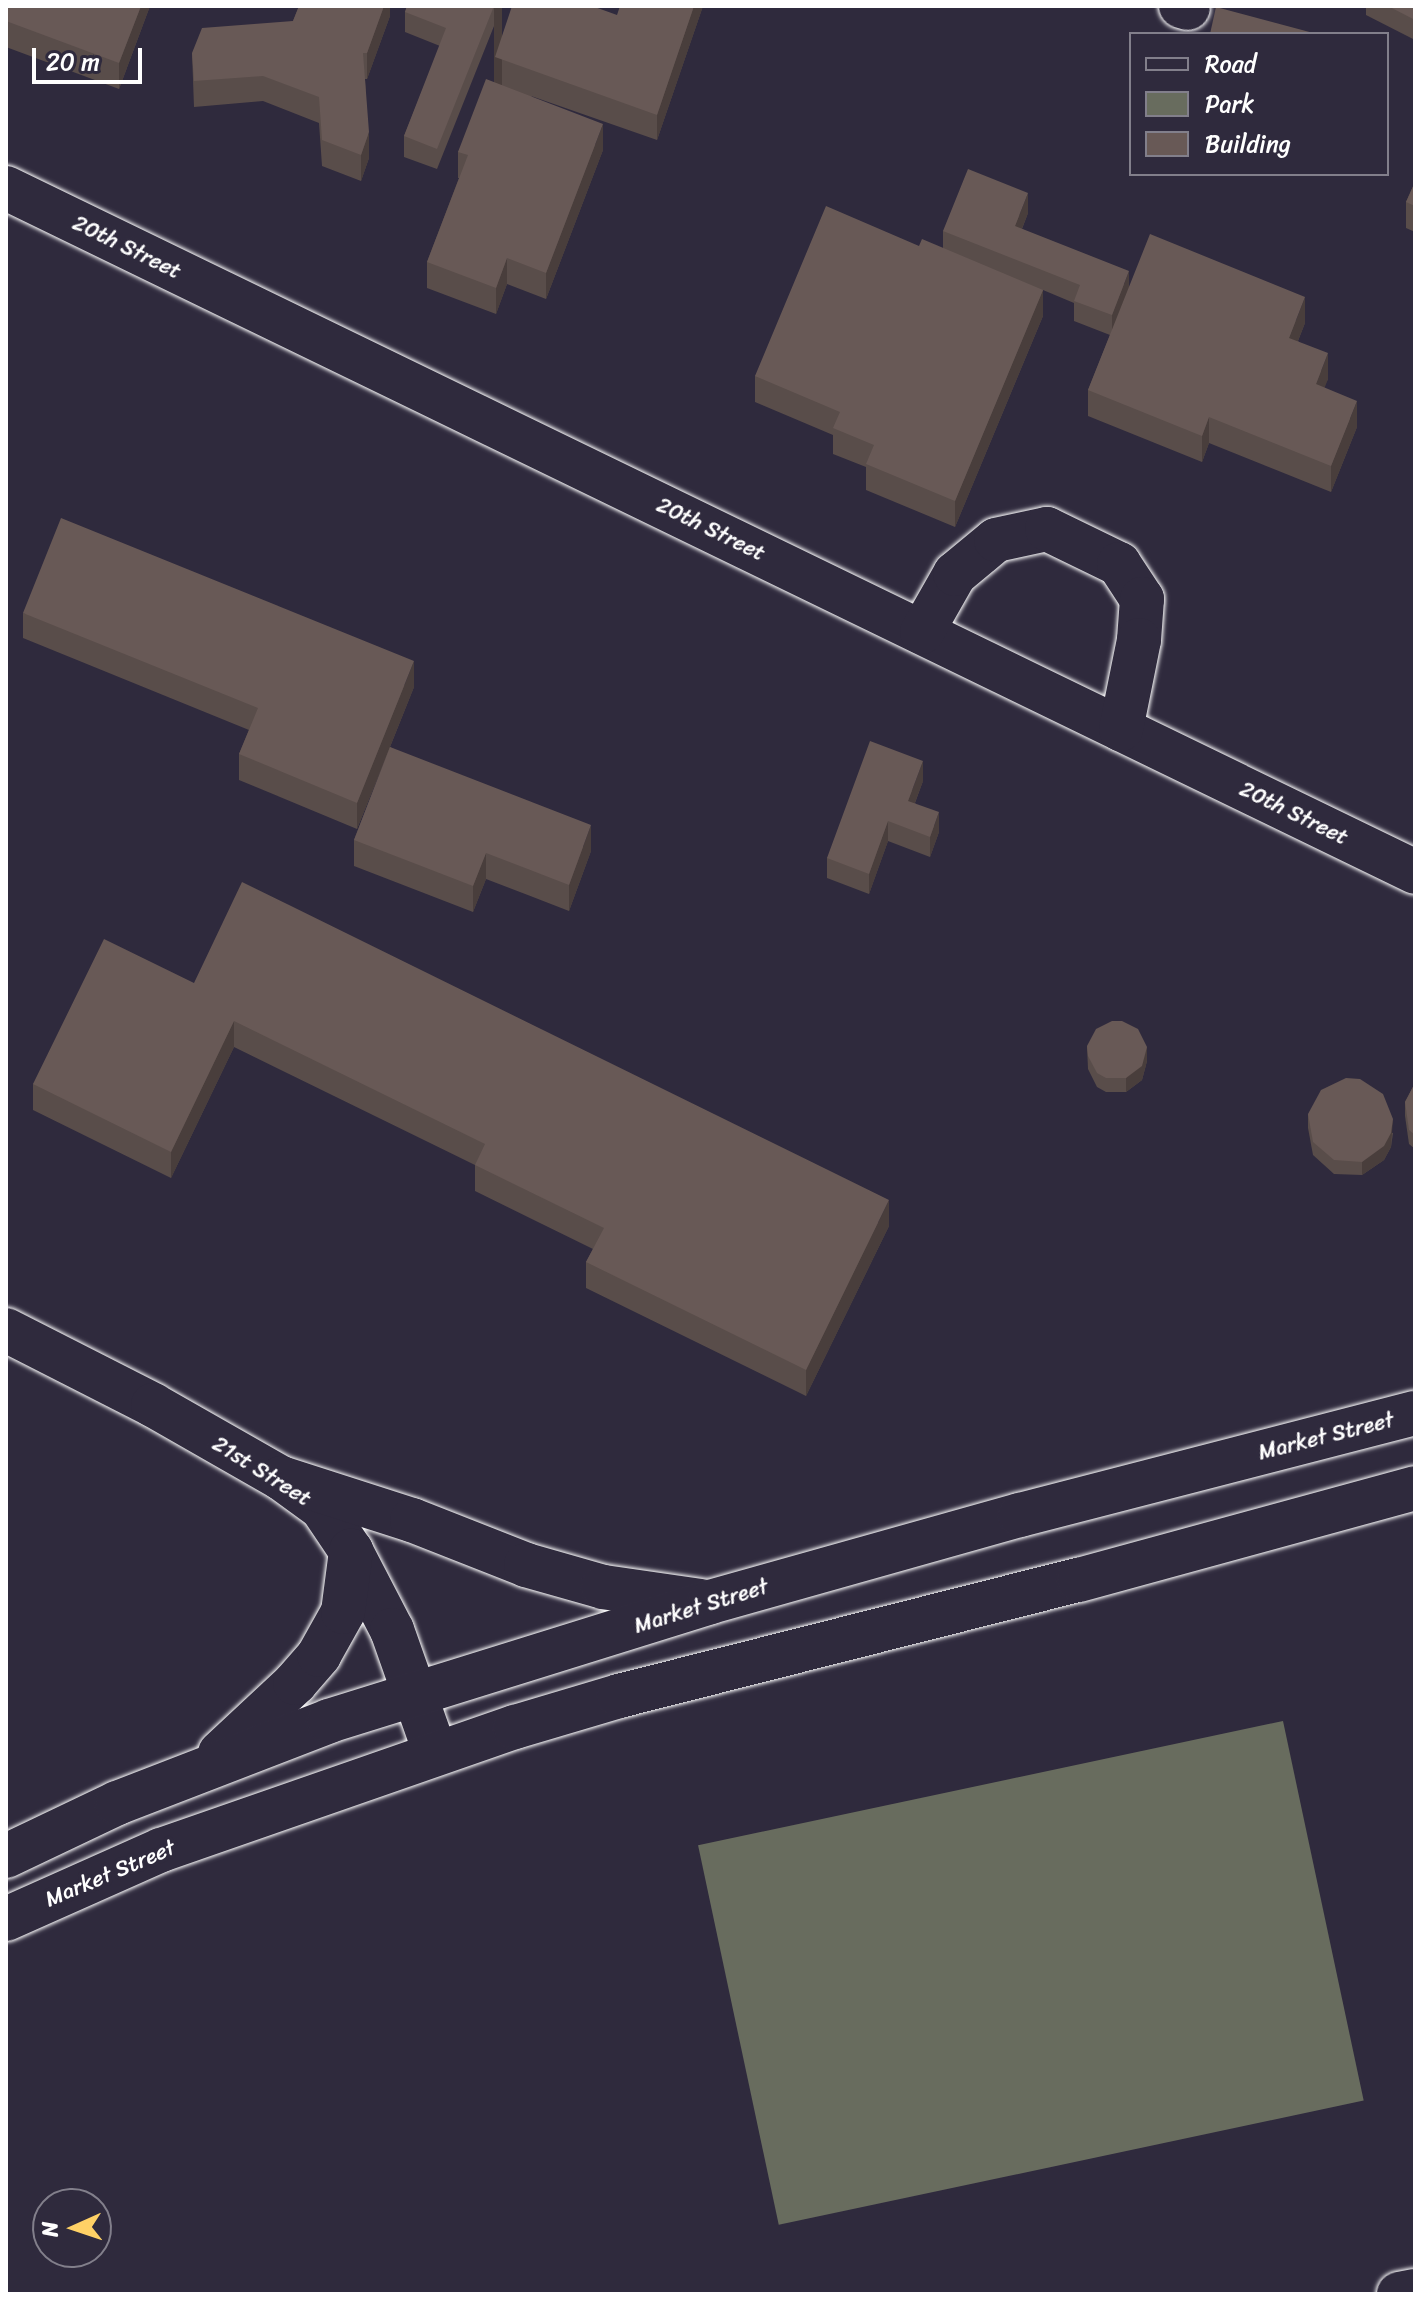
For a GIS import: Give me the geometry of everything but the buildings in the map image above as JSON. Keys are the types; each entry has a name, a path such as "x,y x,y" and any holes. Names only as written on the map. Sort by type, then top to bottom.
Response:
{"main road":[{"name":"20th Street","path":"6,188 1415,872"},
{"path":"922,632 955,574 996,540 1047,529 1105,557 1119,564 1142,599 1139,640 1121,729"},
{"name":"21st Street","path":"6,1330 153,1405 281,1478 322,1508 351,1551 392,1630 435,1752"},
{"name":"Market Street","path":"6,1856 206,1765 416,1694 710,1602 1020,1515 1415,1413"},
{"path":"281,1478 412,1520 526,1565 603,1587 710,1602"},
{"name":"Market Street","path":"6,1919 161,1850 435,1752 619,1696 1018,1596 1415,1488"},
{"path":"206,1765 295,1683 319,1655 343,1612 351,1551"},
{"path":"1399,2294 1415,2291"}],"green space":[{"path":"1283,1721 1364,2101 779,2225 698,1845"}]}
